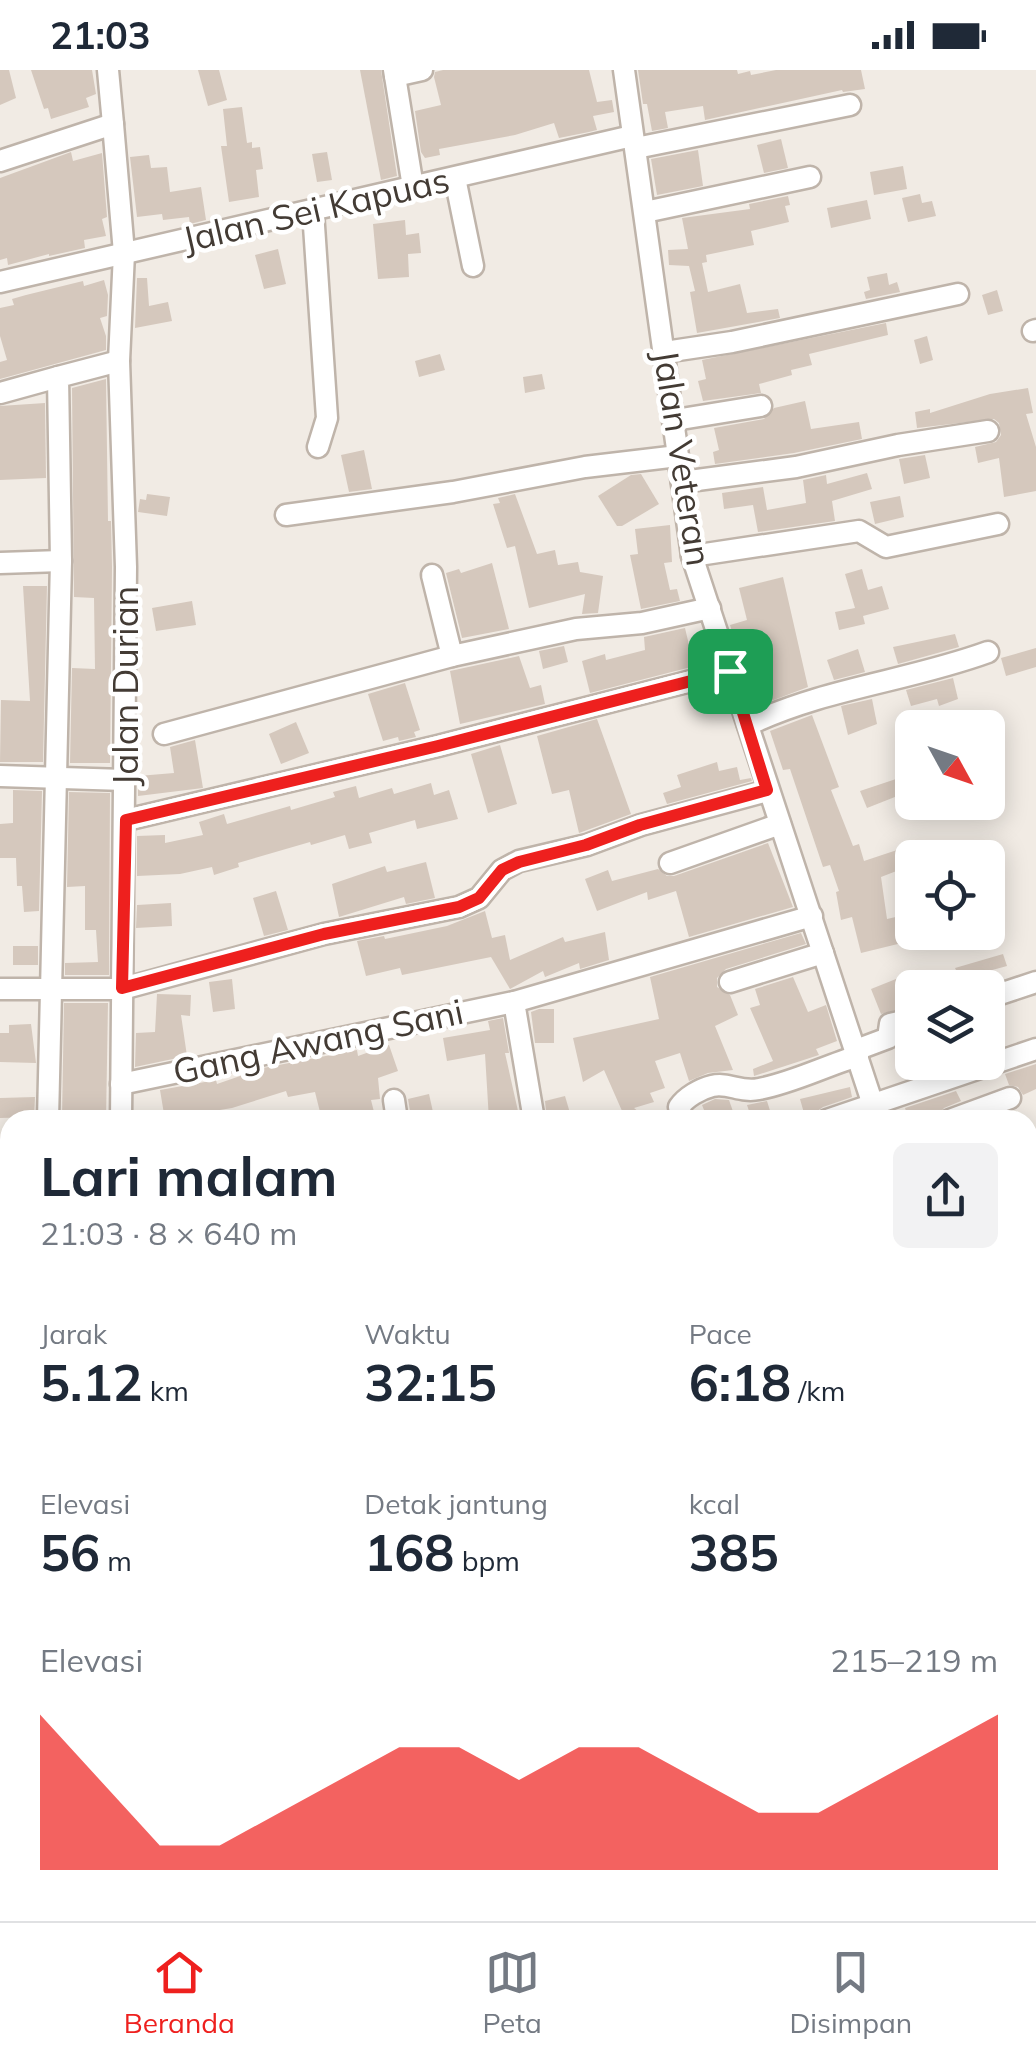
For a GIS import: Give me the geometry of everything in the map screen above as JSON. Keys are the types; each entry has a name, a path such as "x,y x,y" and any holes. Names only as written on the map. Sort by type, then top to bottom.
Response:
{"street":[{"name":"Jalan Durian","path":"108,70 124,253 119,361 126,568 120,1110"},
{"path":"413,188 394,73 422,70"},
{"name":"Jalan Veteran","path":"624,70 692,556 875,1110"},
{"name":"Jalan Sei Kapuas","path":"0,282 455,178 850,105"},
{"path":"0,161 113,124"},
{"path":"645,212 810,177"},
{"path":"455,178 473,266"},
{"path":"313,211 327,418 318,446"},
{"path":"665,352 732,342 958,294"},
{"path":"0,392 119,361"},
{"path":"48,1110 60,562 58,377"},
{"path":"674,420 760,406"},
{"path":"682,482 796,467 898,444 988,430"},
{"path":"286,515 678,456"},
{"path":"692,556 859,531 886,548 998,524"},
{"path":"0,563 60,562"},
{"path":"432,575 452,656"},
{"path":"164,734 452,656 710,608"},
{"path":"748,725 774,712 834,693 938,670 988,652"},
{"path":"126,820 730,671"},
{"path":"0,776 124,780"},
{"path":"0,990 122,988 324,934 459,907 479,898 502,870 519,862 767,790"},
{"path":"670,863 780,824"},
{"name":"Gang Awang Sani","path":"121,1084 514,1002 812,916"},
{"path":"730,982 823,953"},
{"path":"1005,992 1036,982"},
{"path":"514,1002 532,1110"},
{"path":"680,1110 684,1100 710,1086 726,1085 742,1092 762,1089 857,1053 888,1038 890,1024 895,1023"},
{"path":"878,1110 1036,1049"},
{"path":"977,1110 1010,1098"}],"building":[{"path":"0,70 9,70 16,98 0,105"},
{"path":"31,70 92,70 96,94 86,98 89,107 51,119"},
{"path":"198,70 219,70 227,100 208,106"},
{"path":"360,70 381,70 397,176 381,180"},
{"path":"589,70 597,102 612,100 614,112 593,116 597,130 589,132 559,138 554,123 515,135 439,149 440,155 425,158 415,111 441,105 434,77 435,72"},
{"path":"638,70 737,70 738,74 750,71 751,75 776,70 861,70 865,89 842,90 705,120 703,106 665,112 668,128 652,131"},
{"path":"242,107 247,143 252,142 252,148 260,147 263,169 256,170 259,197 229,202 221,146 227,146 223,109"},
{"path":"781,139 788,168 764,173 757,145"},
{"path":"698,150 703,186 657,195 651,159"},
{"path":"71,152 73,161 102,153 107,217 102,219 106,236 84,240 85,248 8,265 7,258 0,260 0,178"},
{"path":"327,152 332,180 317,182 312,154"},
{"path":"149,155 151,168 167,167 170,192 201,187 206,220 190,224 189,217 137,217 130,157"},
{"path":"903,166 907,189 874,195 870,172"},
{"path":"920,194 922,203 932,201 936,216 908,222 902,198"},
{"path":"788,196 790,205 785,206 789,222 751,231 754,245 706,255 707,262 702,263 708,292 740,284 747,313 778,309 780,318 697,333 689,266 669,265 668,250 688,249 682,218 750,209 749,204"},
{"path":"867,200 871,219 831,228 827,208"},
{"path":"405,220 406,235 419,233 421,253 408,254 409,277 378,279 373,224"},
{"path":"278,249 286,284 264,289 255,255"},
{"path":"887,273 889,285 897,282 900,292 866,299 864,292 870,290 867,277"},
{"path":"137,278 147,278 149,306 168,302 172,321 135,328"},
{"path":"104,280 107,316 100,318 106,350 0,379 0,362 7,360 0,336 0,308 14,305 12,299 26,295"},
{"path":"997,290 1003,311 988,315 982,295"},
{"path":"886,323 888,335 809,354 812,365 759,384 761,393 703,401 698,381 706,379 702,360"},
{"path":"927,336 933,360 920,364 914,340"},
{"path":"440,354 445,370 419,377 415,361"},
{"path":"542,374 545,389 525,393 523,377"},
{"path":"106,379 112,567 110,763 70,763 72,668 95,669 94,598 74,597 72,388"},
{"path":"1028,388 1033,413 1026,414 1036,447 1036,491 1004,497 999,458 978,463 975,447 996,442 1001,435 994,419 917,428 915,412 930,409 930,413 990,394"},
{"path":"805,401 811,429 859,422 862,439 715,464 713,452 719,450 714,428 764,419 774,408"},
{"path":"45,403 46,478 0,480 0,406"},
{"path":"364,450 372,489 349,492 341,455"},
{"path":"925,455 930,478 904,484 899,459"},
{"path":"867,473 872,489 832,501 835,521 758,532 753,505 724,509 722,493 763,487 767,510 806,503 803,480 826,475 827,484"},
{"path":"641,474 659,504 617,526 598,496 631,475"},
{"path":"147,494 170,497 167,516 138,512 140,499 146,500"},
{"path":"515,494 537,554 555,550 558,565 578,562 580,572 603,576 598,613 582,614 585,594 529,608 515,546 507,548 493,504 500,503 498,498"},
{"path":"900,496 904,517 875,524 870,502"},
{"path":"670,525 672,562 664,563 670,590 677,589 680,601 641,609 630,555 638,554 635,529"},
{"path":"492,563 509,629 462,638 446,573 459,569 461,573"},
{"path":"862,569 868,590 882,586 889,609 863,616 865,624 839,630 835,612 855,608 845,574"},
{"path":"783,577 808,687 761,705 750,648 738,651 730,625 747,620 739,588"},
{"path":"23,586 47,586 43,762 0,762 1,700 30,701"},
{"path":"192,601 196,625 156,631 152,608"},
{"path":"685,628 699,665 590,693 582,661 605,654 606,660 645,650 644,637"},
{"path":"955,634 959,647 898,664 893,647"},
{"path":"564,646 568,662 543,669 539,651"},
{"path":"1036,648 1036,667 1006,676 1001,658"},
{"path":"858,649 865,672 834,680 827,660"},
{"path":"519,656 530,688 541,685 545,704 460,724 450,671"},
{"path":"953,678 958,699 939,706 937,699 911,706 906,690"},
{"path":"405,683 420,730 414,732 416,737 383,741 368,694"},
{"path":"872,699 877,724 848,735 841,706"},
{"path":"812,715 839,787 831,790 853,846 859,844 864,861 895,851 895,872 881,877 887,919 895,917 895,945 861,953 852,917 841,920 836,892 839,891 830,865 823,867 790,769 783,770 770,731"},
{"path":"597,719 631,814 579,833 569,790 552,794 537,736"},
{"path":"296,722 309,753 281,764 269,734"},
{"path":"195,740 203,788 138,796 138,776 174,773 170,747"},
{"path":"500,745 517,804 488,813 471,754"},
{"path":"717,762 719,771 737,767 740,780 752,781 667,804 663,793 681,787 677,775"},
{"path":"895,779 895,797 867,808 860,791"},
{"path":"431,783 434,795 449,790 458,819 417,829 415,820 369,833 372,843 349,849 345,835 311,845 310,842 238,863 239,867 214,875 212,867 180,874 137,876 137,836 165,835 165,843 203,835 199,822 224,814 227,824 290,806 291,810 335,797 333,792 356,786 359,798 392,788 394,794"},
{"path":"13,790 42,791 39,911 24,912 22,886 17,886 16,858 0,858 0,824 13,823"},
{"path":"69,792 110,793 109,975 65,975 65,963 98,962 96,930 85,930 85,886 67,887"},
{"path":"768,843 793,907 689,937 676,891 648,900 647,892 597,911 585,879 608,870 612,881 658,869 674,876"},
{"path":"426,862 435,898 406,904 404,897 339,917 332,884 385,866 387,872"},
{"path":"276,891 288,930 264,936 253,898"},
{"path":"171,903 172,926 136,928 137,905"},
{"path":"485,911 492,938 505,935 510,960 563,937 565,942 605,932 609,960 580,969 579,963 545,977 543,971 510,989 491,957 402,975 400,968 366,976 357,941 447,926"},
{"path":"801,933 806,944 726,969 717,978 717,987 730,995 738,1015 715,1026 733,1070 708,1073 689,1081 680,1053 655,1061 665,1088 650,1093 654,1102 634,1108 636,1110 622,1110 604,1070 583,1082 573,1038 659,1019 650,977"},
{"path":"13,946 38,946 38,965 13,965"},
{"path":"1003,954 1007,966 992,970 955,968"},
{"path":"793,977 808,1012 826,1005 837,1041 816,1049 819,1055 754,1076 753,1069 773,1061 750,1008 760,1005 755,989"},
{"path":"232,979 235,1009 213,1012 209,982"},
{"path":"895,979 895,1010 881,1014 871,989"},
{"path":"157,994 191,995 190,1016 181,1015 187,1056 135,1067 136,1033 155,1032"},
{"path":"64,1003 108,1003 106,1110 62,1110"},
{"path":"554,1009 554,1043 535,1043 531,1012"},
{"path":"503,1018 509,1053 505,1053 518,1110 488,1110 485,1054 447,1061 443,1038 490,1030 488,1021"},
{"path":"31,1024 36,1063 0,1062 0,1033 9,1033 9,1025"},
{"path":"389,1045 398,1071 378,1078 380,1099 371,1100 374,1110 320,1110 315,1092 288,1097 286,1091 220,1110 163,1110 160,1090 216,1080 217,1084 263,1068 357,1050 358,1056"},
{"path":"1036,1064 1036,1089 1023,1095 1018,1087 1009,1085 1005,1074"},
{"path":"850,1087 852,1097 819,1110 803,1110 800,1099"},
{"path":"956,1091 961,1101 942,1110 905,1108"},
{"path":"429,1094 433,1110 410,1110 408,1099"},
{"path":"565,1096 569,1110 546,1110 545,1101"},
{"path":"35,1097 34,1110 0,1110 0,1098"},
{"path":"715,1099 729,1100 732,1110 704,1110 702,1105"},
{"path":"767,1101 770,1110 749,1110 747,1105"}],"route":[{"path":"730,671 767,790 519,862 502,870 479,898 459,907 324,934 122,988 126,820 730,671"}]}
